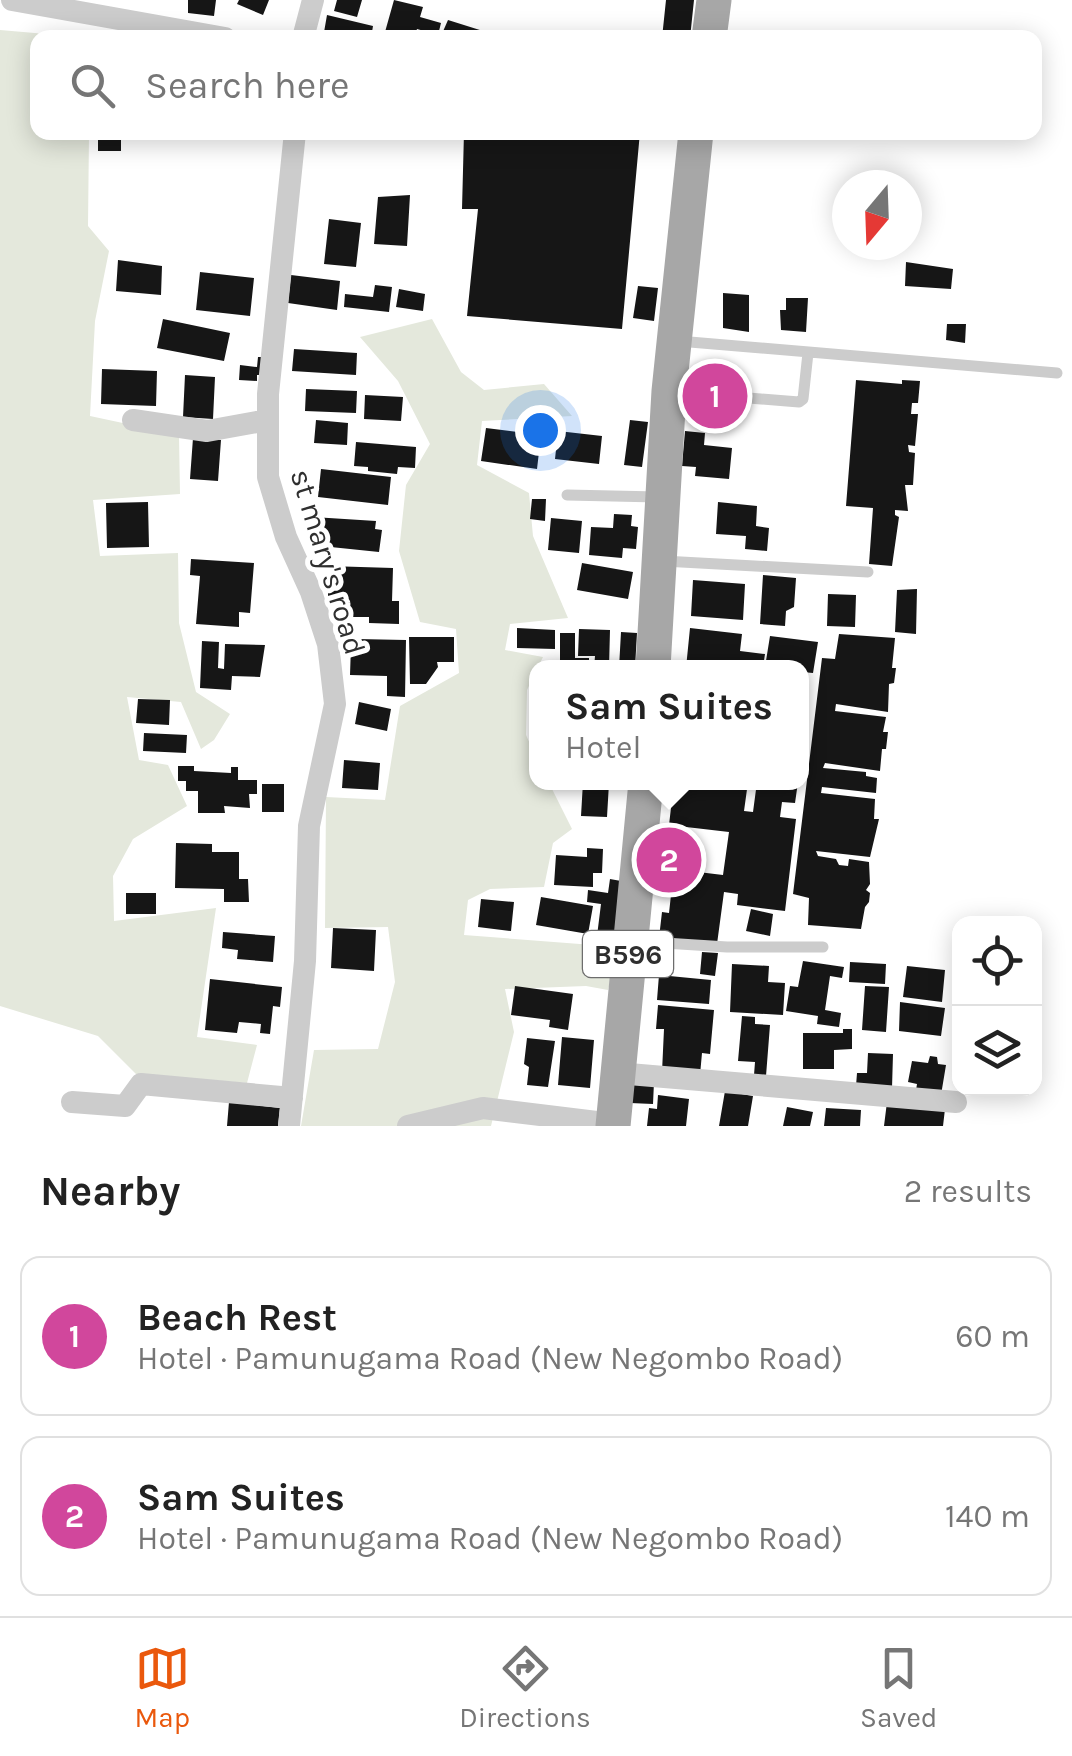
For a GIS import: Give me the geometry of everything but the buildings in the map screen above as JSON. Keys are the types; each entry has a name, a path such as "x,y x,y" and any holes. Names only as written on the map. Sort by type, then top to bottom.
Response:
{"main road":[{"path":"710,30 714,0"},
{"path":"653,660 669,392 695,140"},
{"name":"B596","path":"613,1125 645,790"}],"street":[{"path":"12,0 180,30"},
{"path":"305,30 313,0"},
{"name":"st mary's road","path":"289,1126 305,962 310,826 335,704 328,644 311,592 286,537 268,477 268,420 293,140"},
{"path":"133,420 206,430 268,420"},
{"path":"618,1073 956,1102"},
{"path":"72,1102 125,1106 140,1084 292,1098"},
{"path":"408,1126 483,1108 613,1125"}],"lane":[{"path":"674,340 1057,372"},
{"path":"669,392 799,402 803,399 808,353"},
{"path":"567,495 662,496"},
{"path":"659,561 868,572"},
{"path":"629,941 823,947"}],"shaded area":[{"path":"0,30 30,33 30,140 89,140 88,226 109,251 95,321 90,416 179,435 180,494 93,500 100,556 178,553 179,623 196,692 230,714 214,740 201,749 181,702 127,697 139,760 168,765 187,806 133,839 113,876 114,921 216,908 197,1037 257,1045 247,1083 136,1074 98,1036 0,1006"},
{"path":"432,319 461,372 484,390 544,384 572,416 482,421 477,465 529,493 533,536 568,618 510,624 505,650 543,657 529,660 529,790 552,790 572,829 553,843 544,887 490,889 468,900 464,935 619,947 608,990 586,986 505,989 514,1032 491,1126 301,1126 314,1050 378,1049 395,982 388,927 325,928 326,797 385,800 400,706 459,673 456,629 420,622 399,551 406,485 430,444 398,381 360,337"}],"place":[{"name":"Beach Rest","path":"715,396"},
{"name":"Sam Suites","path":"669,860"}]}
